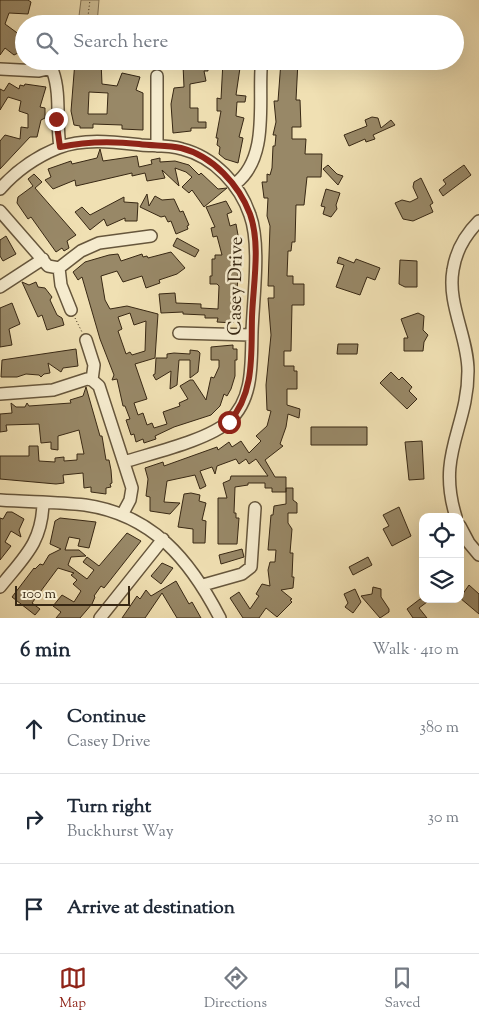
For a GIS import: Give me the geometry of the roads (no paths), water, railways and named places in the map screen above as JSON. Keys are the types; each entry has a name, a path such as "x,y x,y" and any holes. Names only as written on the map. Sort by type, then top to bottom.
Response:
{"street":[{"path":"0,69 15,70"},
{"path":"20,70 44,70"},
{"path":"50,70 54,72 57,82 56,119 60,147"},
{"path":"235,184 251,169 256,156 260,70"},
{"path":"157,76 157,146"},
{"name":"Casey Drive","path":"0,189 41,156 60,147 77,143 100,142 182,148 209,161 235,184 250,215 255,243 252,335 247,392 240,410 229,422 215,432 124,462"},
{"name":"Casey Drive","path":"0,195 17,174"},
{"path":"0,211 48,266 59,268 81,251 100,243 151,236"},
{"path":"455,513 448,478 450,454 466,394 468,371 466,348 453,293 452,272 462,242 479,221"},
{"path":"0,287 43,259"},
{"path":"59,268 61,285 71,310"},
{"path":"180,333 252,335"},
{"path":"86,340 94,365 92,380"},
{"path":"0,394 53,390 82,380 92,380 99,386 132,488 130,500 122,514"},
{"path":"0,500 85,506 122,514 145,526 163,539 181,557 203,586 220,618"},
{"path":"0,586 29,551 39,535 43,503"},
{"path":"203,586 242,574 251,567 255,508"},
{"path":"464,534 479,555"},
{"path":"100,618 163,539"}]}
